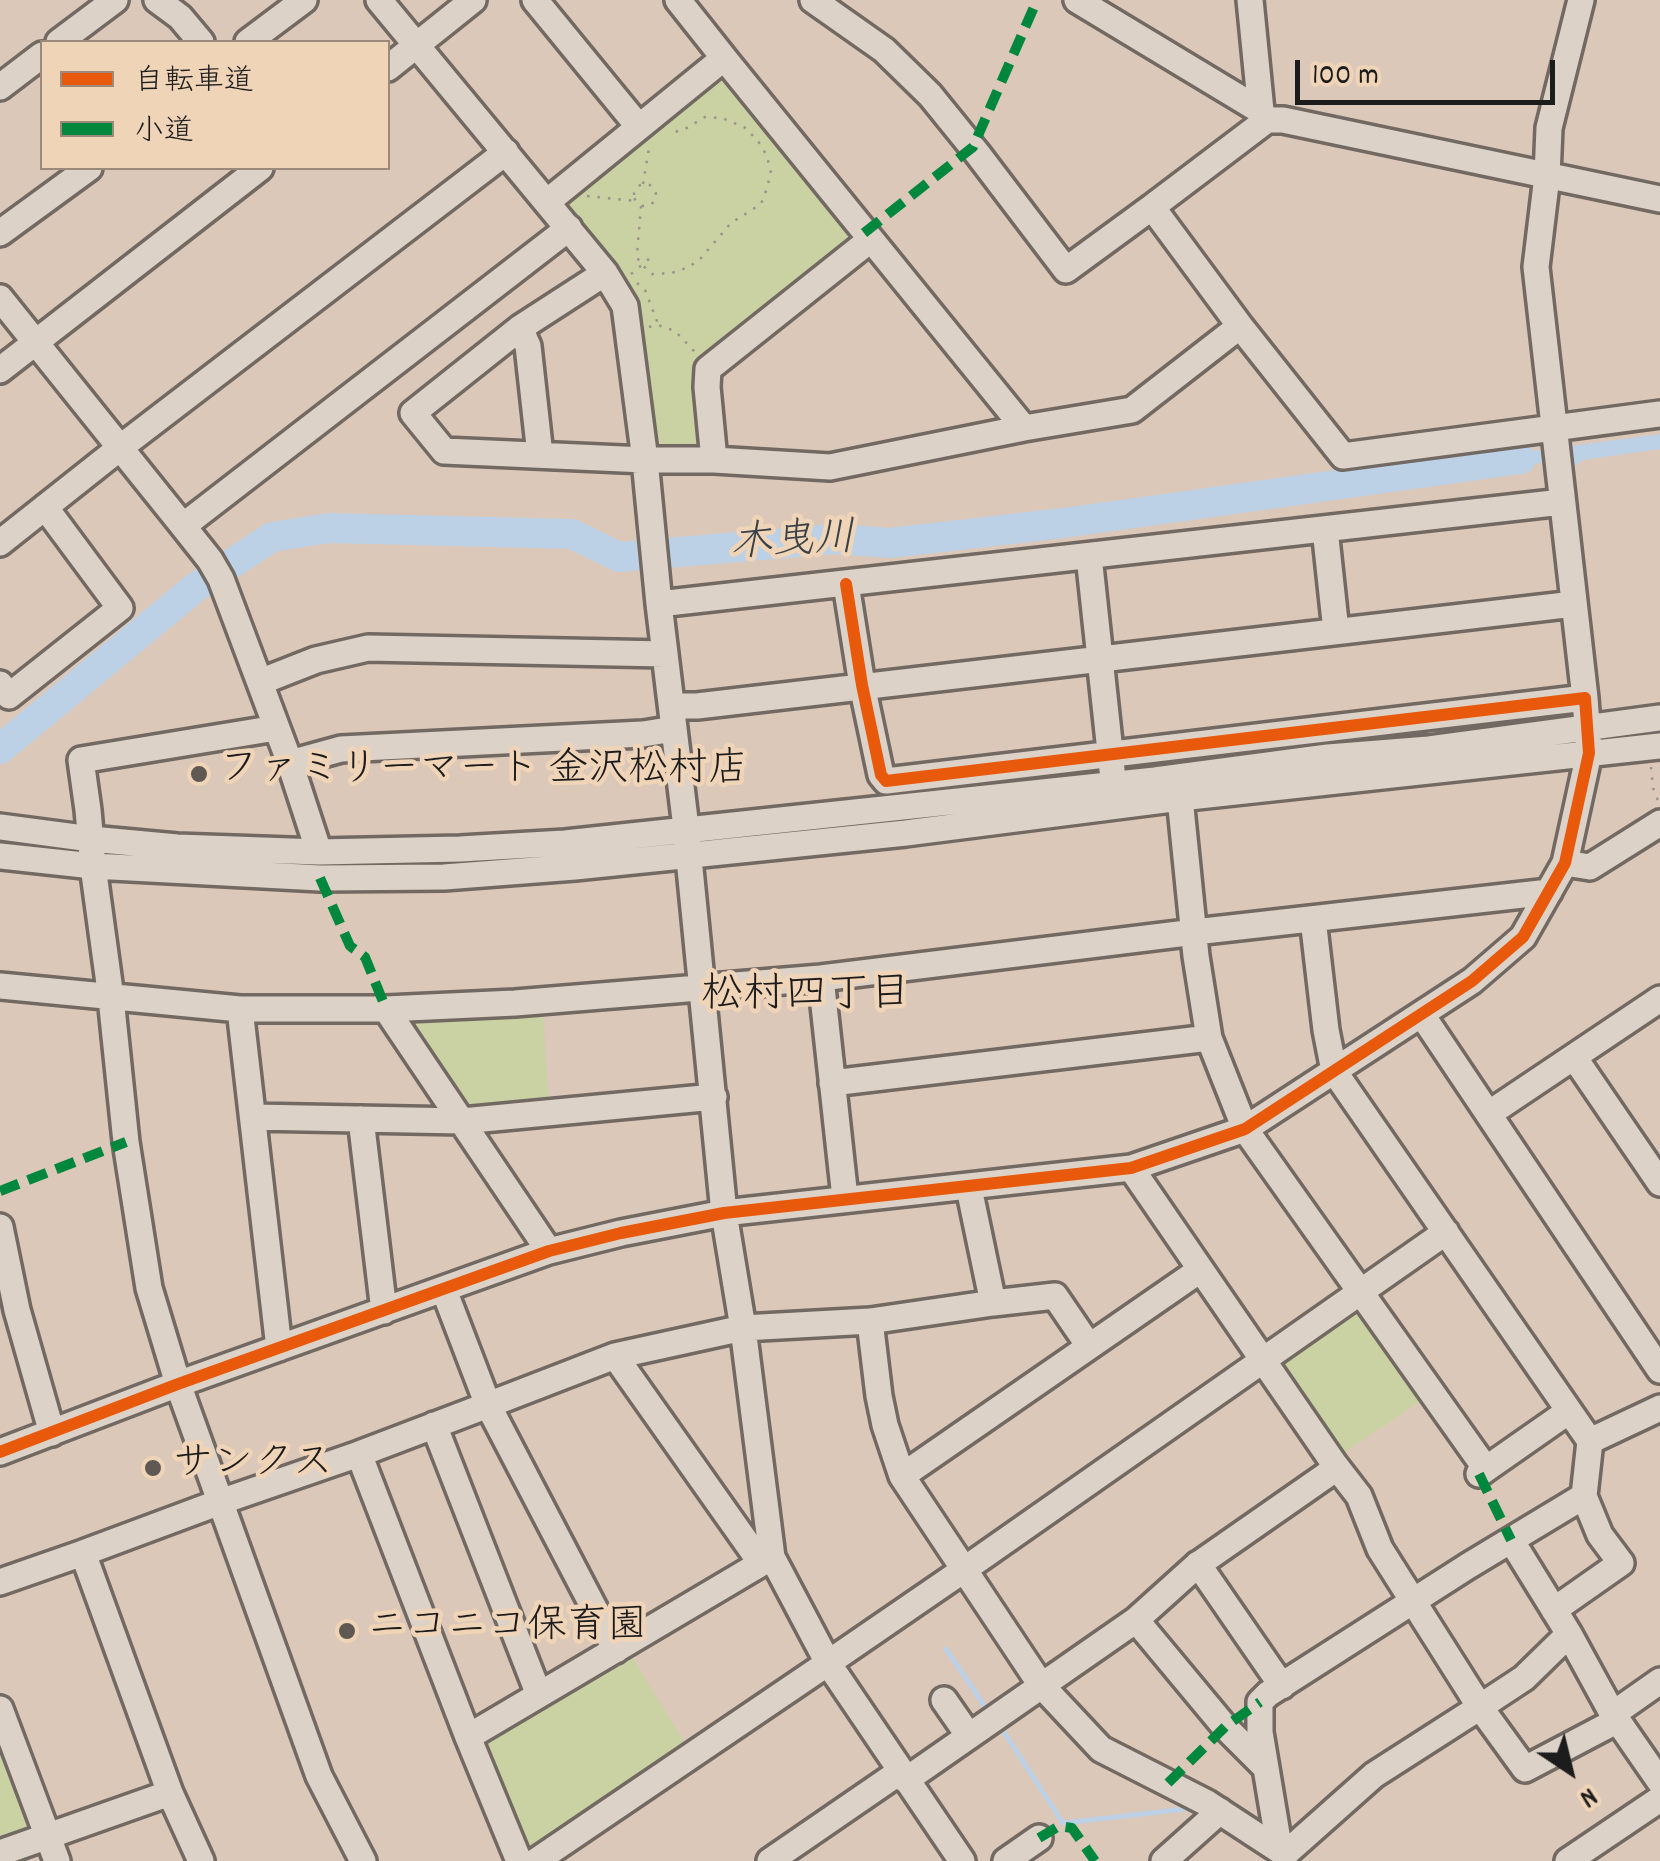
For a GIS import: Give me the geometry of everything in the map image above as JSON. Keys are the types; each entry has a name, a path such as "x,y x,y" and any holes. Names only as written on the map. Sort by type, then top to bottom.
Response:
{"street":[{"path":"62,40 115,0"},
{"path":"157,0 180,17 198,40"},
{"path":"251,40 304,0"},
{"path":"379,0 506,152 553,197 569,228 618,273 645,460 704,990 724,1212 772,1557 828,1662 962,1861"},
{"path":"390,66 473,0"},
{"path":"535,0 649,134"},
{"path":"678,0 1024,428"},
{"path":"813,0 884,50 930,95 1066,270 1152,207 1264,115"},
{"path":"1077,0 1264,115 1660,199"},
{"path":"1250,0 1264,115"},
{"path":"0,1452 549,1251 620,1233 724,1212 1131,1168 1245,1129 1472,981 1523,937 1565,863 1588,740 1536,268 1549,128 1581,0"},
{"path":"0,87 40,57"},
{"path":"553,197 649,134 724,58"},
{"path":"0,542 506,152"},
{"path":"0,233 85,170"},
{"path":"0,370 257,170"},
{"path":"1152,207 1343,456 1554,434 1660,414"},
{"path":"183,526 569,228"},
{"path":"714,460 708,369 870,240"},
{"path":"618,273 520,328 414,413 444,451 830,467 1132,410 1240,326"},
{"path":"0,298 215,570 290,763 319,852"},
{"path":"520,328 528,346 540,455"},
{"path":"658,594 846,584 1325,529 1560,489"},
{"path":"0,684 9,696 120,608 45,507"},
{"path":"1325,529 1336,631"},
{"path":"1089,556 1114,785"},
{"path":"846,584 885,808"},
{"path":"290,763 341,750 644,734 697,706 1574,604"},
{"path":"260,682 316,660 368,648 665,654"},
{"path":"881,775 886,781 915,779 1584,698"},
{"path":"0,856 93,866 320,878 444,877 575,868 906,834 1180,798 1588,740 1660,718"},
{"path":"276,728 80,760 126,1142 149,1288 178,1384 319,1776 364,1861"},
{"path":"0,827 177,847 319,852 460,849 565,843 979,800 1429,748 1588,740 1654,746"},
{"path":"1180,798 1208,1038 1245,1129 1482,1471 1570,1411"},
{"path":"1565,863 1590,867 1660,823"},
{"path":"0,986 240,1009 515,1003 821,978 1549,892"},
{"path":"1313,919 1334,1071 1590,1441 1584,1496 1600,1535 1620,1563 1554,1610"},
{"path":"821,978 845,1198"},
{"path":"1490,1113 1659,1003"},
{"path":"386,1008 549,1251"},
{"path":"240,1009 279,1348"},
{"path":"1422,1014 1660,1370"},
{"path":"832,1082 1208,1038"},
{"path":"1574,1056 1660,1183"},
{"path":"253,1118 462,1121 714,1097"},
{"path":"361,1119 384,1311"},
{"path":"1131,1168 1334,1466 1360,1496 1380,1549 1480,1707 1525,1768 1616,1717 1660,1680"},
{"path":"968,1188 993,1303"},
{"path":"0,1228 9,1313 52,1433"},
{"path":"536,1861 965,1569 1446,1232"},
{"path":"902,1476 1200,1270"},
{"path":"444,1290 488,1405 616,1650"},
{"path":"0,1582 359,1454 616,1356 743,1328 870,1321 1056,1296 1088,1346"},
{"path":"870,1321 879,1396 902,1476 1042,1685 1101,1749 1208,1802 1285,1858"},
{"path":"616,1356 754,1553 772,1557"},
{"path":"1590,1441 1660,1408"},
{"path":"434,1425 540,1695"},
{"path":"359,1454 519,1861"},
{"path":"770,1861 969,1736 1136,1620 1198,1564 1334,1466"},
{"path":"1285,1858 1278,1840 1260,1732 1260,1702 1584,1496"},
{"path":"1511,1540 1616,1717 1660,1782"},
{"path":"83,1553 170,1793 201,1861"},
{"path":"468,1738 772,1557"},
{"path":"1198,1564 1282,1686"},
{"path":"1136,1620 1225,1727 1266,1768"},
{"path":"1285,1858 1374,1776 1524,1678 1569,1634"},
{"path":"944,1700 969,1736"},
{"path":"2,1718 51,1849"},
{"path":"0,1853 51,1849 170,1793"},
{"path":"1568,1861 1660,1799"},
{"path":"1164,1861 1220,1811"},
{"path":"1006,1861 1040,1838"}],"path":[{"path":"642,206 636,254 652,274 672,273 701,258 731,223 761,204 771,173 758,140 744,128 722,118 705,117 686,129 649,134 643,184"},
{"path":"636,201 634,190 650,184 656,194 652,203 642,206"},
{"path":"553,197 636,201 642,206"},
{"path":"618,273 645,290 658,325"},
{"path":"628,334 658,325 681,336 708,369"},
{"path":"1654,746 1653,788 1660,804"}],"green space":[{"path":"724,69 857,241 706,359 705,445 697,452 669,454 659,443 630,293 558,202"},
{"path":"543,1014 549,1107 468,1111 410,1030 418,1020"},
{"path":"1365,1314 1422,1400 1338,1457 1285,1381 1283,1365 1353,1315"},
{"path":"629,1652 685,1743 530,1848 521,1845 483,1747 486,1737"},
{"path":"0,1745 30,1820 29,1832 0,1842"}],"water":[{"path":"1660,434 1660,449 1583,460 1569,470 1539,463 1485,473 1480,458"}],"waterway":[{"name":"木曳川","path":"0,749 196,587 272,537 328,528 572,534 619,557 834,539 890,543 1063,523 1521,459"},
{"path":"946,1649 986,1708"},
{"path":"1000,1726 1063,1823 1194,1808"}],"marked path":[{"path":"864,233 973,147 1037,0"},
{"path":"320,878 350,946 365,957 386,1009"},
{"path":"0,1191 126,1142"},
{"path":"1479,1474 1511,1540"},
{"path":"1168,1783 1226,1726 1260,1702"},
{"path":"1039,1838 1059,1826 1072,1828 1095,1861"}],"cycle path":[{"path":"0,1452 549,1251 724,1213 1131,1168 1245,1129 1472,981 1523,937 1565,863 1589,753 1585,698 886,781 881,775 862,685 846,584"}],"place":[{"name":"ファミリーマート 金沢松村店","path":"199,774"},
{"name":"サンクス","path":"153,1468"},
{"name":"ニコニコ保育園","path":"347,1631"}],"district":[{"name":"松村四丁目","path":"806,999"}]}
